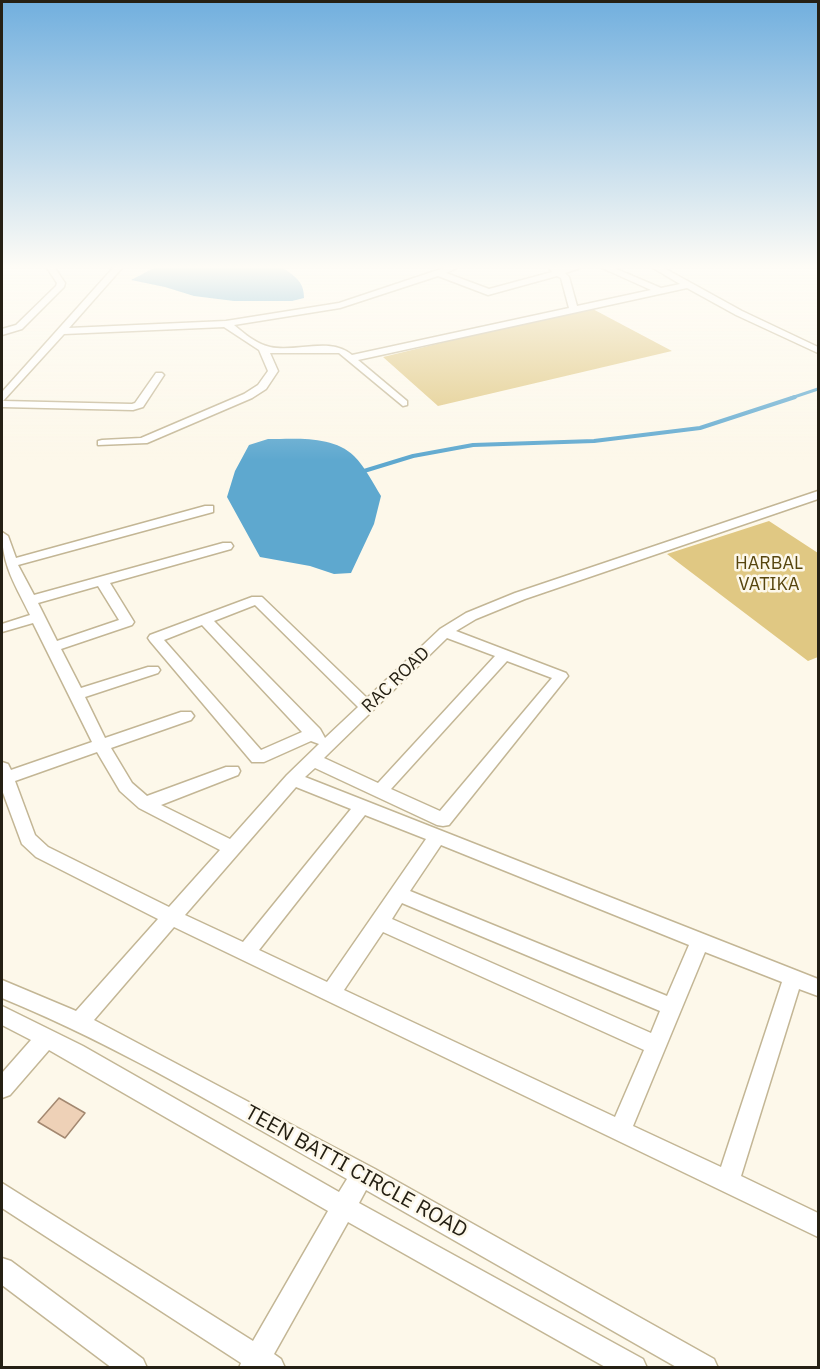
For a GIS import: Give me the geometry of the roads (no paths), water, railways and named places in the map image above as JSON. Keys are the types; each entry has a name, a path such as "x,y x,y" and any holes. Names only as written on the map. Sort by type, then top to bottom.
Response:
{"street":[{"path":"2,385 53,332"},
{"path":"2,398 60,332"},
{"path":"238,332 262,348 278,351 332,349 342,351 403,403"},
{"path":"352,358 473,332"},
{"path":"780,332 819,350"},
{"path":"102,443 143,441 249,396 262,387 273,371 262,348"},
{"path":"2,404 133,407 139,405 159,375"},
{"name":"RAC ROAD","path":"79,1022 293,779 446,632 471,616 520,596 819,495"},
{"path":"11,563 209,509"},
{"path":"2,536 11,563 29,601 101,745 126,787 145,804 233,848"},
{"path":"29,601 227,546"},
{"path":"52,647 127,622 102,580"},
{"path":"314,733 258,758 154,638 257,600 368,707"},
{"path":"2,628 37,617"},
{"path":"204,620 326,748"},
{"path":"313,760 443,820 561,676 446,632"},
{"path":"380,791 504,654"},
{"path":"76,695 153,670"},
{"path":"186,716 3,775 28,839 42,852 172,917 819,1226"},
{"path":"145,804 232,771"},
{"path":"293,779 819,988"},
{"path":"246,952 362,807"},
{"path":"331,993 437,837"},
{"path":"399,894 672,1007"},
{"path":"379,922 656,1045"},
{"path":"620,1131 700,941"},
{"path":"728,1182 793,978"},
{"name":"TEEN BATTI CIRCLE ROAD","path":"2,989 79,1022 362,1175 705,1368"},
{"path":"2,1015 634,1368"},
{"path":"2,1088 46,1038"},
{"path":"2,1195 260,1364 362,1175"},
{"path":"2,1270 134,1368"}],"water":[{"path":"268,439 302,439 336,444 354,456 369,475 381,496 374,524 351,573 334,574 310,566 260,557 227,497 235,471 249,445"}],"waterway":[{"path":"791,398 818,389"},
{"path":"364,471 413,456 473,445 594,441 700,428 795,397"}],"park label":[{"name":"HARBAL VATIKA","path":"769,574"}]}
